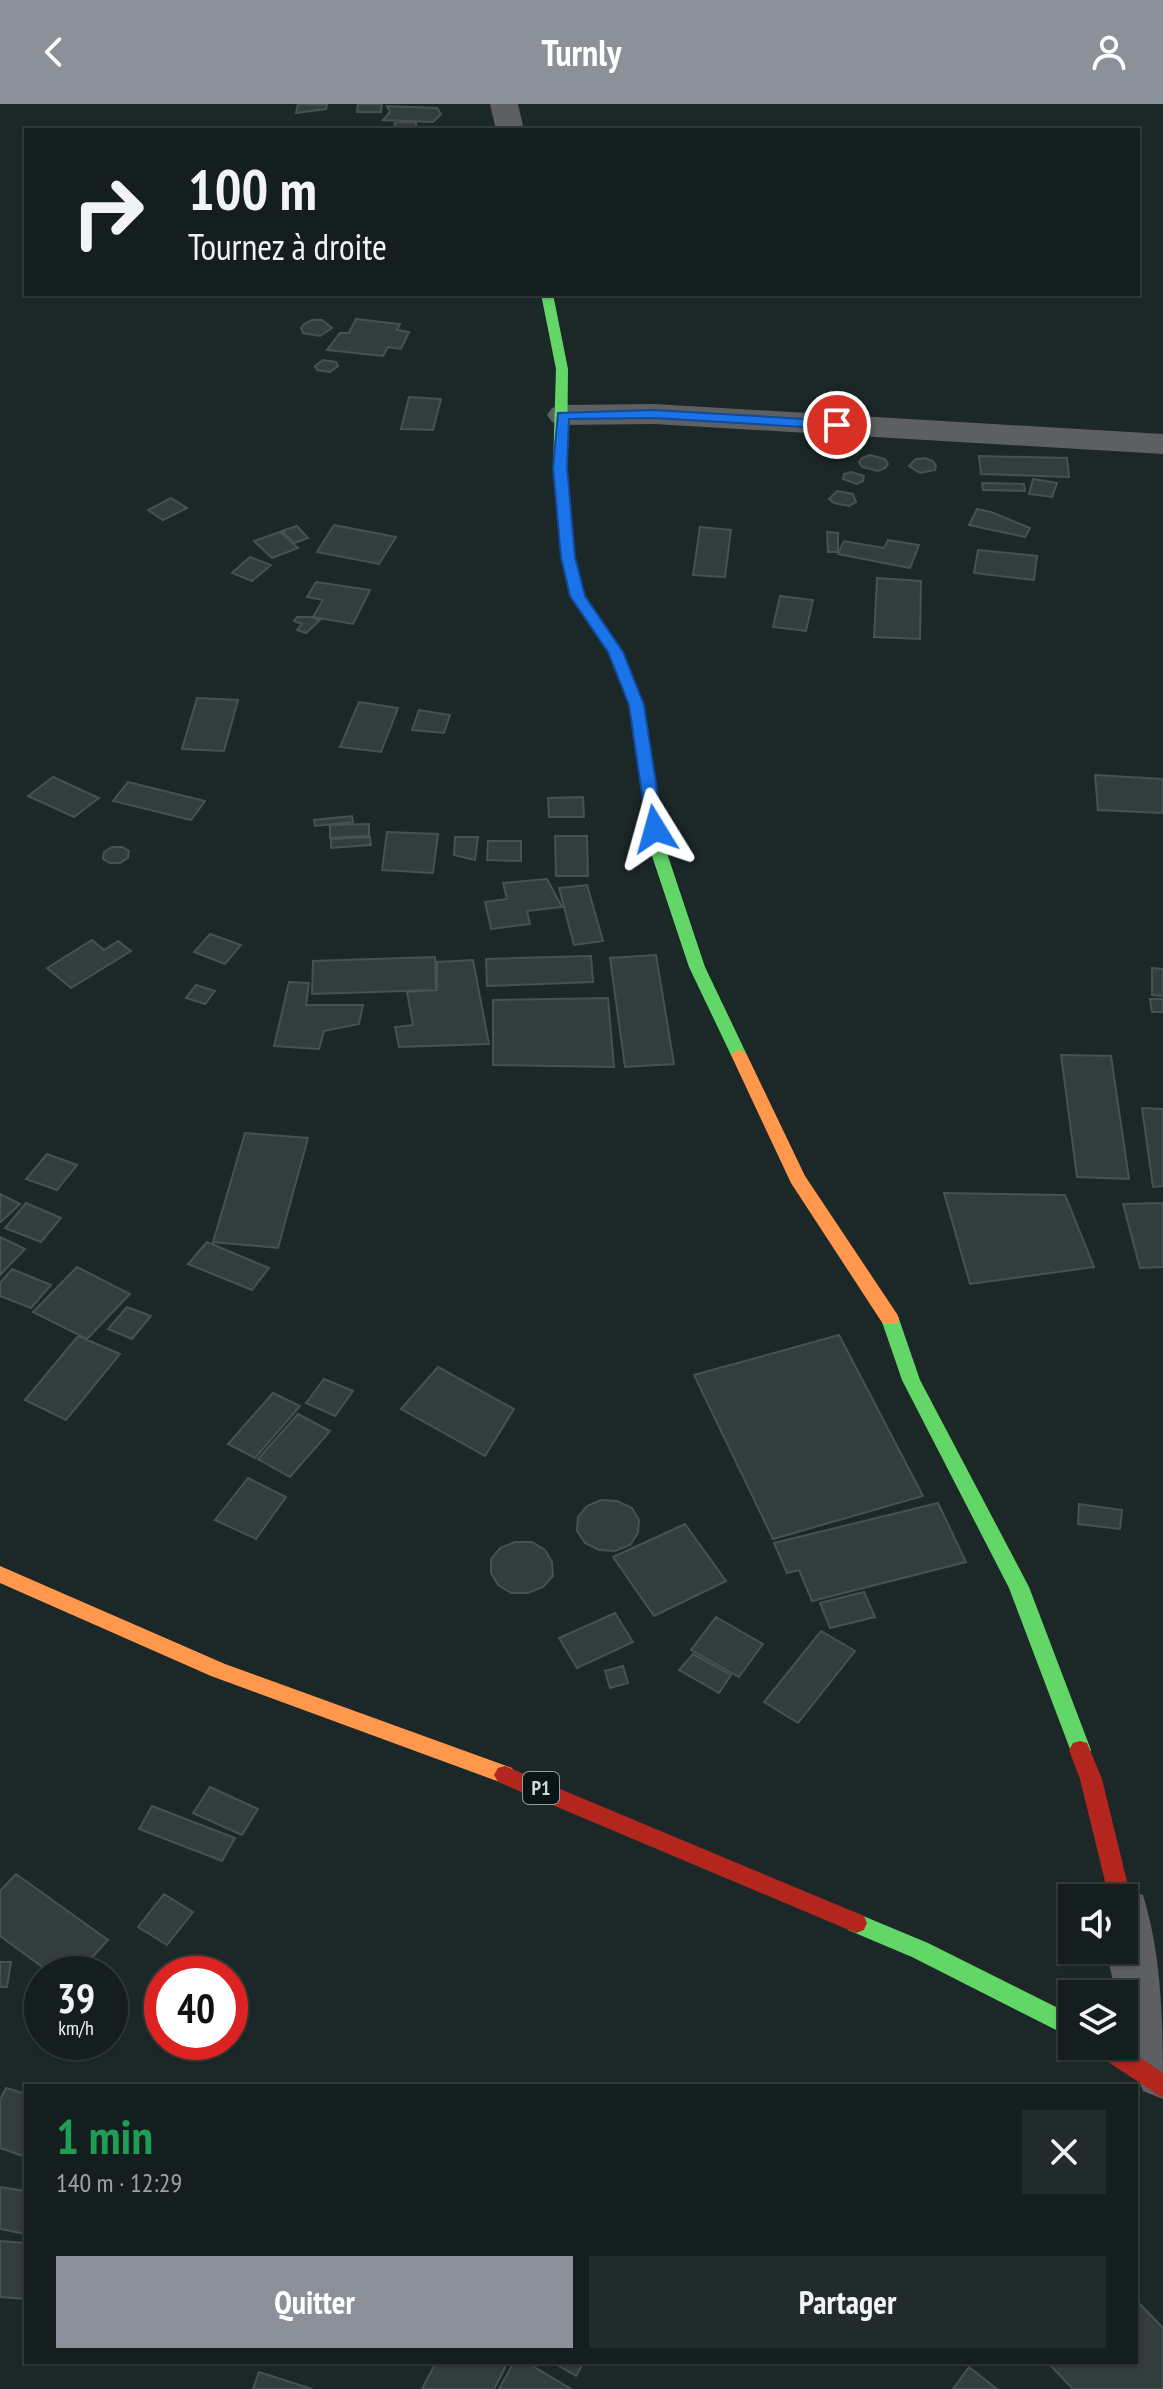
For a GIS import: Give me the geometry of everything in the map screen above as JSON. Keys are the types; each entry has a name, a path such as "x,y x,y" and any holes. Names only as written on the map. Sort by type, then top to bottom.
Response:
{"street":[{"path":"504,104 510,128"},
{"path":"547,296 562,369 560,467 568,557 577,596 616,652 636,705 658,850 697,967 797,1178 889,1316 911,1380 1019,1587 1091,1779 1117,1884"},
{"path":"563,415 654,414 1163,444"},
{"name":"P1","path":"0,1574 218,1670 551,1792 920,1950 1058,2020"},
{"path":"1137,1964 1163,2072"},
{"path":"1124,2060 1163,2087"}],"building":[{"path":"298,104 327,105 326,109 296,113"},
{"path":"358,104 382,104 381,112 357,112"},
{"path":"387,106 437,108 441,114 433,122 383,120 390,112"},
{"path":"395,122 416,122 416,128 394,128"},
{"path":"356,319 400,324 397,330 409,332 401,349 388,347 383,356 327,350 340,333 349,333"},
{"path":"312,320 322,320 332,328 320,336 303,333 301,328"},
{"path":"323,360 336,362 338,366 330,372 317,370 315,366"},
{"path":"409,397 441,399 433,430 401,429"},
{"path":"870,455 885,459 888,464 878,471 862,467 859,462"},
{"path":"979,456 1067,458 1069,477 981,474"},
{"path":"916,459 933,461 935,470 920,473 909,466"},
{"path":"851,472 864,476 863,481 857,484 843,479 844,474"},
{"path":"1033,479 1057,483 1052,497 1029,494"},
{"path":"982,483 1024,484 1025,491 983,490"},
{"path":"837,491 853,494 856,502 849,506 834,503 829,499"},
{"path":"171,498 187,508 163,520 148,510"},
{"path":"977,509 1030,528 1025,537 969,525"},
{"path":"334,525 396,537 379,564 317,552"},
{"path":"297,526 308,538 294,543 282,531"},
{"path":"700,527 731,530 725,577 693,575"},
{"path":"280,532 298,548 272,558 254,541"},
{"path":"827,532 838,533 838,552 828,552"},
{"path":"888,540 919,545 910,568 838,554 844,541 884,548"},
{"path":"978,550 1037,556 1034,580 974,573"},
{"path":"250,557 271,565 252,581 232,573"},
{"path":"877,578 921,581 920,639 874,637"},
{"path":"316,582 370,590 353,624 313,617 323,600 307,597"},
{"path":"780,596 813,600 806,631 773,627"},
{"path":"297,617 320,620 306,633 297,630 302,624 294,621"},
{"path":"197,698 238,700 224,751 182,749"},
{"path":"359,702 398,708 381,752 340,747"},
{"path":"419,710 450,715 444,733 412,730"},
{"path":"1095,775 1163,779 1163,813 1098,810"},
{"path":"53,777 99,798 74,817 28,796"},
{"path":"128,782 205,801 191,820 113,801"},
{"path":"583,797 584,817 549,817 548,798"},
{"path":"352,816 353,822 315,826 314,820"},
{"path":"369,824 369,836 330,838 330,825"},
{"path":"387,832 438,834 433,873 382,870"},
{"path":"555,836 587,836 588,876 556,876"},
{"path":"370,837 371,845 331,848 331,839"},
{"path":"455,837 478,837 475,860 454,855"},
{"path":"488,841 521,841 521,861 487,860"},
{"path":"112,847 129,851 128,858 120,863 103,859 104,852"},
{"path":"547,879 562,907 527,911 530,924 491,929 485,902 507,899 503,883"},
{"path":"587,885 603,941 574,945 559,888"},
{"path":"210,934 241,945 225,964 194,952"},
{"path":"92,940 104,950 118,941 131,951 71,988 47,968"},
{"path":"656,955 674,1064 625,1067 610,958"},
{"path":"591,956 593,982 487,986 486,959"},
{"path":"435,957 436,990 312,994 313,961"},
{"path":"473,960 489,1044 399,1047 395,1027 413,1025 407,992 437,990 437,962"},
{"path":"1152,968 1163,969 1163,996 1152,995"},
{"path":"289,982 309,983 306,1005 363,1005 359,1024 324,1031 319,1049 274,1046"},
{"path":"196,985 215,991 205,1004 186,998"},
{"path":"608,998 614,1067 493,1065 493,1000"},
{"path":"1150,999 1163,999 1163,1012 1152,1012"},
{"path":"1061,1055 1111,1056 1129,1179 1077,1177"},
{"path":"1142,1108 1163,1109 1163,1186 1153,1187"},
{"path":"245,1133 308,1138 278,1248 213,1242"},
{"path":"47,1154 77,1165 57,1190 26,1179"},
{"path":"944,1193 1065,1195 1094,1267 970,1284"},
{"path":"0,1194 20,1204 1,1222 0,1222"},
{"path":"26,1203 61,1218 41,1242 5,1228"},
{"path":"1163,1203 1163,1267 1140,1268 1123,1204"},
{"path":"0,1237 25,1249 0,1275"},
{"path":"207,1242 269,1268 252,1290 188,1264"},
{"path":"77,1267 130,1294 87,1339 33,1312"},
{"path":"12,1269 51,1285 31,1308 0,1296 0,1283"},
{"path":"127,1307 151,1316 132,1339 108,1329"},
{"path":"839,1335 923,1496 773,1539 694,1375"},
{"path":"78,1336 120,1354 66,1420 25,1400"},
{"path":"438,1367 514,1409 485,1456 401,1409"},
{"path":"324,1379 353,1391 335,1416 306,1403"},
{"path":"273,1393 300,1406 255,1458 228,1444"},
{"path":"298,1414 330,1431 290,1477 258,1459"},
{"path":"248,1478 286,1497 256,1539 215,1520"},
{"path":"601,1500 617,1501 632,1508 639,1520 638,1533 630,1545 615,1551 599,1550 585,1543 577,1531 578,1517 587,1506"},
{"path":"938,1503 966,1562 812,1601 799,1570 787,1573 774,1543"},
{"path":"1079,1504 1122,1510 1120,1529 1078,1524"},
{"path":"685,1524 726,1581 654,1616 613,1557"},
{"path":"515,1542 532,1542 545,1550 552,1562 553,1576 543,1587 528,1593 511,1593 498,1585 491,1573 491,1559 500,1548"},
{"path":"864,1592 875,1617 830,1628 820,1603"},
{"path":"615,1613 633,1642 577,1668 559,1638"},
{"path":"716,1617 763,1644 739,1677 691,1650"},
{"path":"821,1631 855,1651 798,1723 764,1702"},
{"path":"693,1654 731,1675 719,1693 679,1670"},
{"path":"623,1666 628,1683 610,1688 605,1671"},
{"path":"210,1787 258,1809 242,1835 193,1813"},
{"path":"152,1806 235,1838 222,1861 139,1829"},
{"path":"16,1874 108,1940 93,1956 27,1956 0,1936 0,1891"},
{"path":"164,1894 193,1912 167,1945 138,1927"},
{"path":"0,1962 11,1962 7,1987 0,1987"},
{"path":"6,2088 24,2093 24,2156 0,2148 0,2100"},
{"path":"0,2187 24,2191 24,2234 0,2229"},
{"path":"0,2241 24,2243 24,2299 0,2297"},
{"path":"1138,2302 1163,2328 1163,2389 1073,2389 1049,2364 1138,2364"},
{"path":"435,2364 507,2364 494,2389 422,2389"},
{"path":"513,2364 529,2364 571,2389 499,2389"},
{"path":"555,2364 583,2364 576,2376"},
{"path":"969,2367 997,2389 953,2389"},
{"path":"259,2372 312,2389 253,2389"}],"traffic: fast":[{"path":"547,296 562,369 560,467 568,557 577,596 616,652 636,705 658,850 697,967 739,1055"},
{"path":"890,1319 911,1380 1019,1587 1080,1750"},
{"path":"856,1923 920,1950 1058,2020"}],"traffic: slow":[{"path":"739,1055 797,1178 890,1319"},
{"path":"0,1574 218,1670 505,1775"}],"traffic: jam":[{"path":"1080,1750 1091,1779 1117,1884"},
{"path":"505,1775 856,1923"},
{"path":"1124,2060 1163,2087"}],"route":[{"path":"655,829 636,705 616,652 577,596 568,557 560,467 563,415 654,414 837,425"}]}
